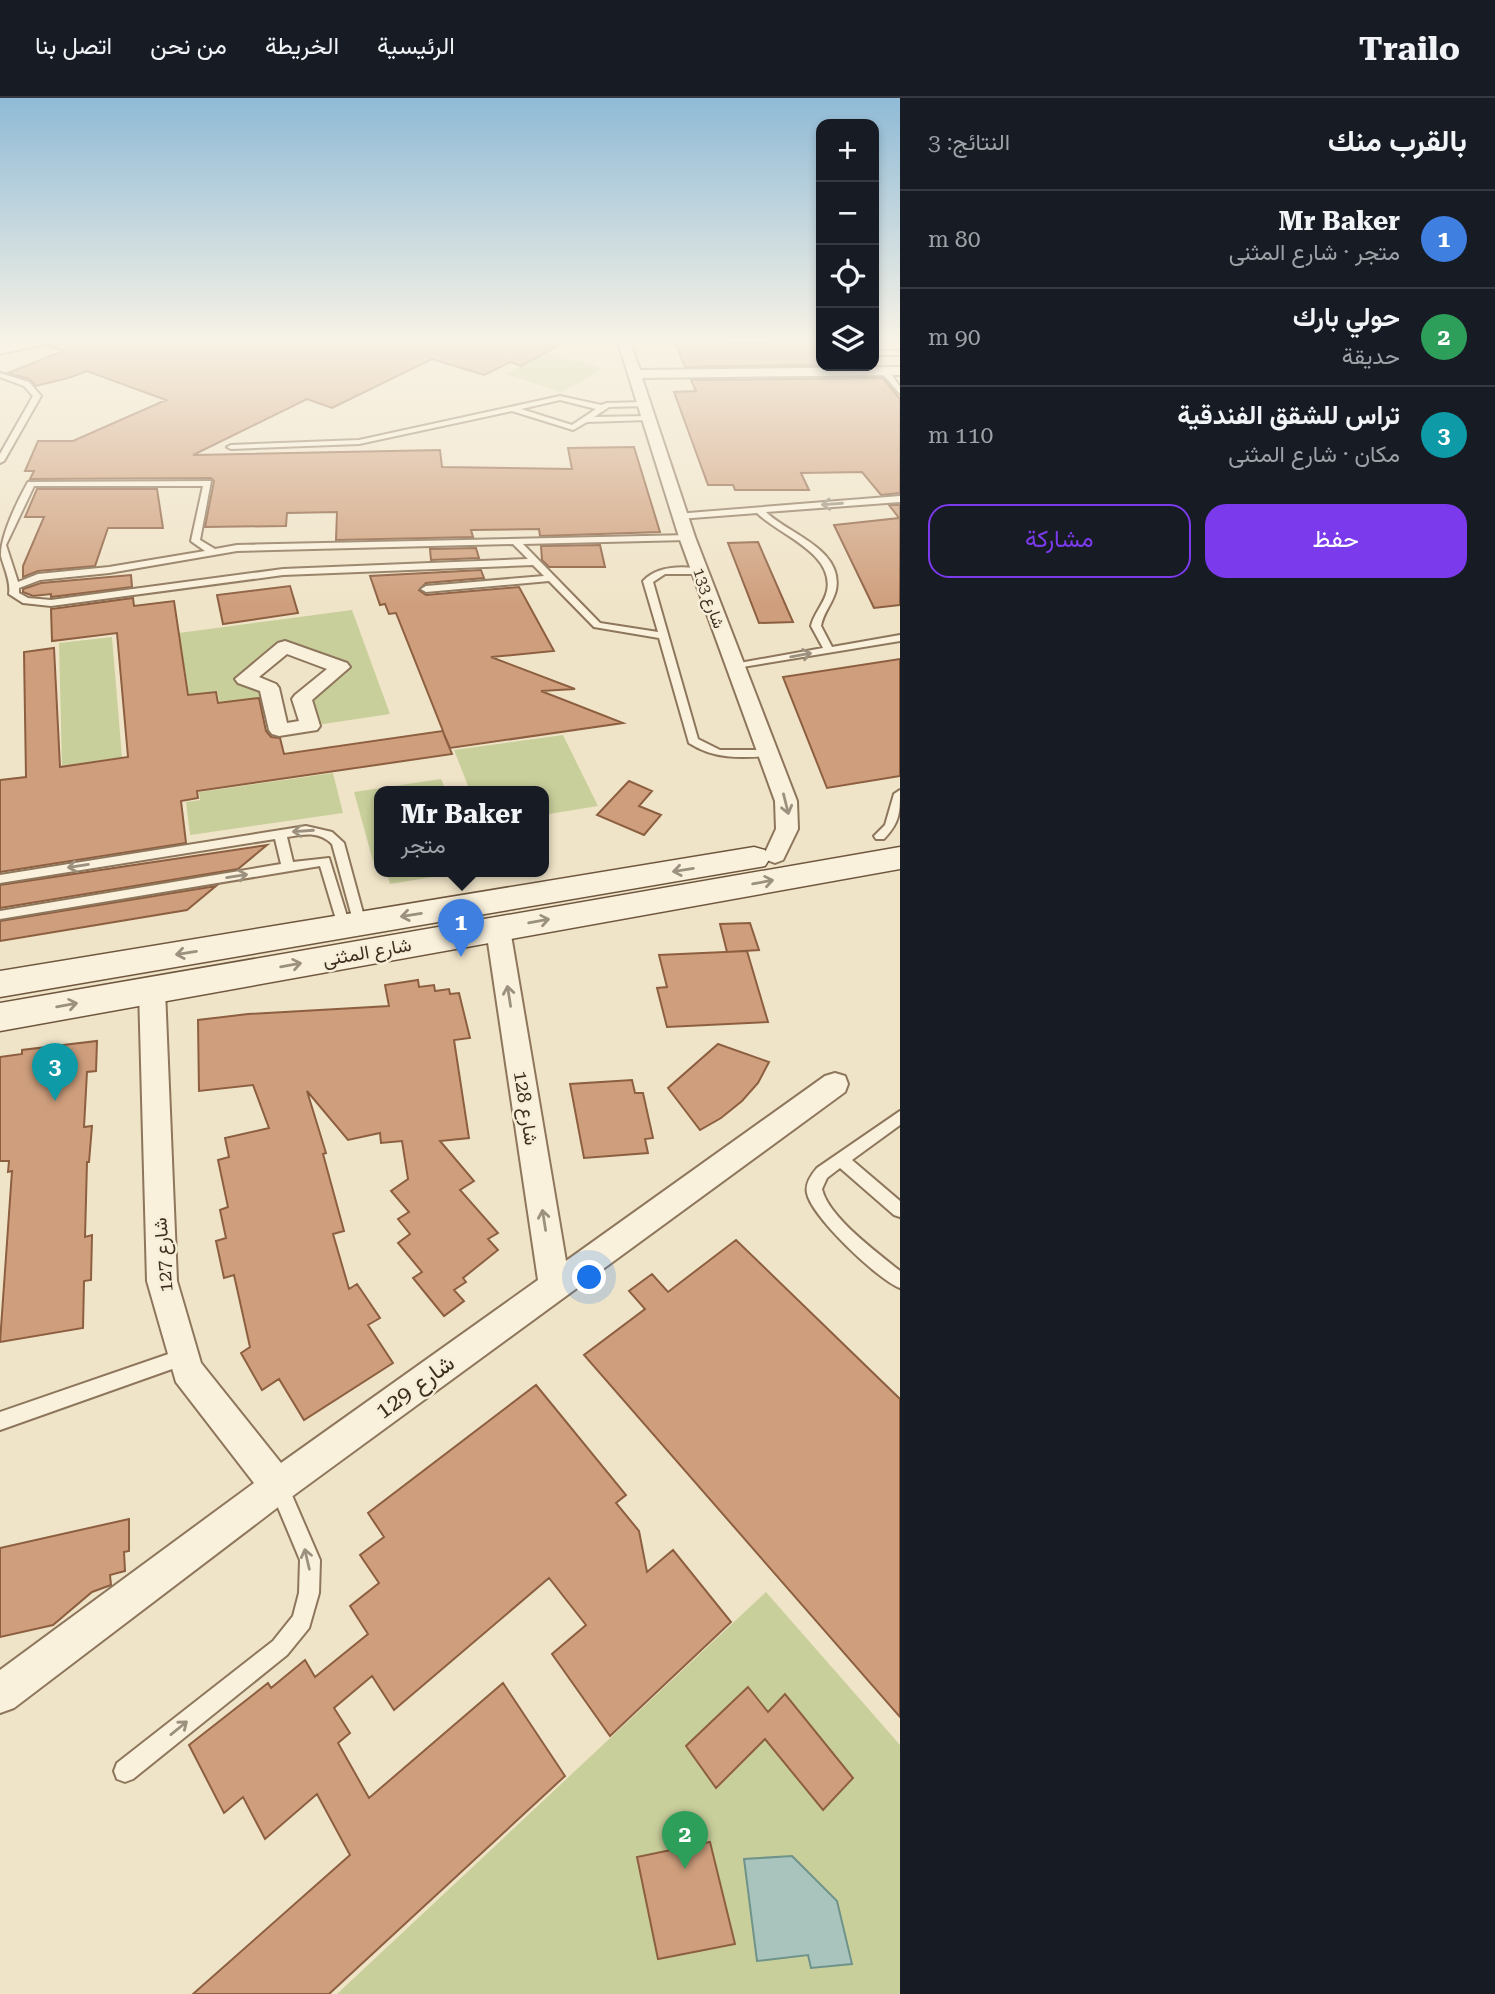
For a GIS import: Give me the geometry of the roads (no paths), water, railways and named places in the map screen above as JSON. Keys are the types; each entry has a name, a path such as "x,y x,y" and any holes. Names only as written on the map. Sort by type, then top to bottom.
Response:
{"street":[{"name":"شارع 133","path":"651,427 679,516 786,802 788,829 775,855"},
{"path":"285,647 340,667 302,699 310,726 279,730 270,688 245,679 285,647"},
{"name":"شارع المثنى","path":"0,984 775,855 893,843"},
{"name":"شارع المثنى","path":"0,1017 498,929 893,843"},
{"name":"شارع 128","path":"498,929 555,1288"},
{"name":"شارع 127","path":"152,990 162,1281 187,1371 278,1486"},
{"name":"شارع 129","path":"0,1694 278,1486 835,1084"}],"lane":[{"path":"0,461 19,427"},
{"path":"231,447 359,442 426,427"},
{"path":"212,551 195,541 208,482 31,484 2,545 15,587 14,594 18,598 51,603 283,572 533,562"},
{"path":"679,516 900,499"},
{"path":"759,510 776,526 805,541 826,566 832,591 819,612 816,626 829,651"},
{"path":"15,587 38,577 109,570 212,551 687,537"},
{"path":"515,541 548,578 597,625 662,636"},
{"path":"699,571 664,572 655,574 648,581 692,741 709,752 726,755 767,753"},
{"path":"426,589 548,578"},
{"path":"734,667 900,638"},
{"path":"893,843 890,826 900,794"},
{"path":"0,879 306,830 332,835 340,850 352,925"},
{"path":"280,834 288,867"},
{"path":"0,915 326,861 352,925"},
{"path":"900,1118 815,1180 814,1191 824,1212 900,1281"},
{"path":"841,1160 900,1210"},
{"path":"0,1421 183,1357"},
{"path":"125,1771 281,1648 302,1621 309,1593 310,1560 278,1486"}],"water":[{"path":"792,1856 837,1901 852,1964 811,1968 808,1955 757,1961 744,1859"}],"place":[{"name":"Mr Baker","path":"461,957"},
{"name":"تراس للشقق الفندقية","path":"55,1101"},
{"name":"حولي بارك","path":"685,1869"}]}
